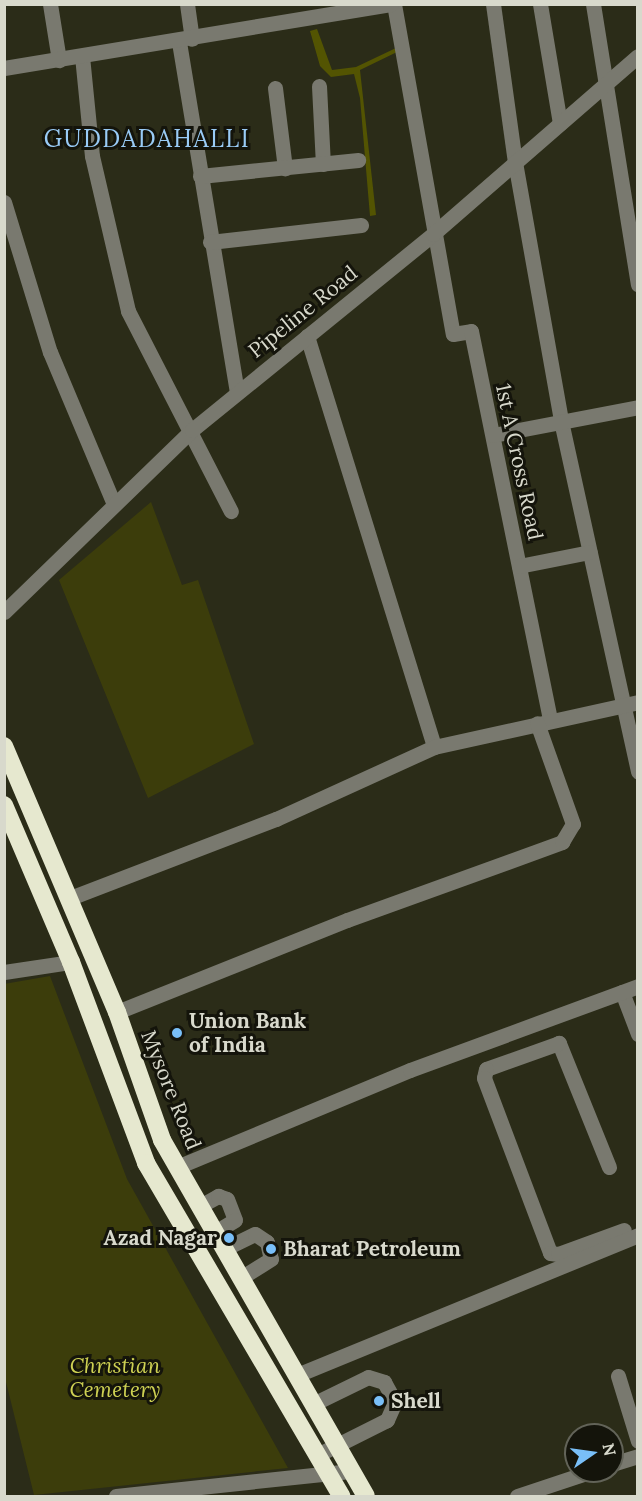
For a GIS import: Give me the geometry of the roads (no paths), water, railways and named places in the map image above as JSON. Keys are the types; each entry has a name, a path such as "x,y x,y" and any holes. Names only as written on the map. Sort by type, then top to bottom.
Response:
{"highway":[{"name":"Mysore Road","path":"4,746 117,1012 162,1140 366,1497"},
{"path":"4,805 71,962 147,1163 341,1497"}],"street":[{"path":"50,4 59,60"},
{"path":"187,4 185,40 200,176 237,392"},
{"path":"4,68 185,40 392,4 433,234"},
{"path":"493,4 515,162 561,421 621,706 638,771"},
{"path":"540,4 560,123"},
{"path":"593,4 638,284"},
{"path":"82,56 92,156 128,311 192,430 231,511"},
{"name":"Pipeline Road","path":"4,612 192,430 433,234 638,56"},
{"path":"320,86 323,164"},
{"path":"275,88 285,168"},
{"path":"200,176 358,160"},
{"path":"4,202 50,352 114,504"},
{"path":"210,242 361,225"},
{"name":"1st A Cross Road","path":"117,1012 334,928 347,920 562,842 573,824 544,721 519,566 471,331 453,334 433,234"},
{"path":"307,336 434,747"},
{"path":"493,435 638,407"},
{"path":"519,566 590,552"},
{"path":"70,898 276,819 434,747 638,702"},
{"path":"4,972 71,962"},
{"path":"177,1167 495,1038 638,987"},
{"path":"622,992 638,1035"},
{"path":"540,1022 548,1045"},
{"path":"495,1038 503,1061"},
{"path":"609,1167 562,1046 556,1042 486,1069 484,1078 550,1252 558,1254 631,1233"},
{"path":"200,1206 218,1196 227,1199 235,1220 215,1232"},
{"path":"297,1375 631,1233"},
{"path":"224,1249 255,1234 267,1242 271,1259 241,1278"},
{"path":"618,1376 638,1441"},
{"path":"313,1404 368,1377 384,1382 395,1402 393,1412 387,1420 317,1455"},
{"path":"116,1497 215,1491 351,1471"},
{"path":"517,1497 564,1481"}],"place":[{"name":"Union Bank of India","path":"177,1033"},
{"name":"Azad Nagar","path":"229,1238"},
{"name":"Bharat Petroleum","path":"271,1249"},
{"name":"Shell","path":"379,1401"}],"district":[{"name":"GUDDADAHALLI","path":"147,139"}],"park label":[{"name":"Christian Cemetery","path":"115,1378"}]}
